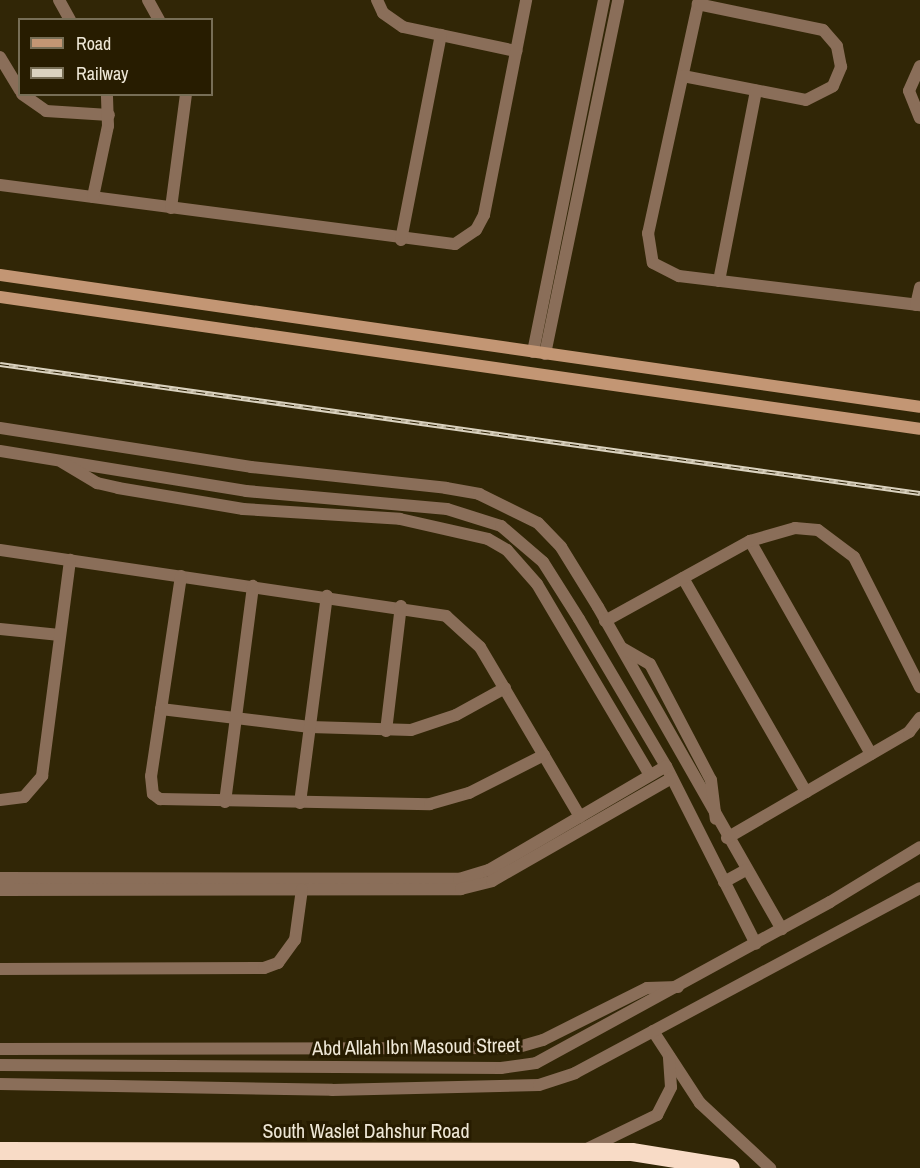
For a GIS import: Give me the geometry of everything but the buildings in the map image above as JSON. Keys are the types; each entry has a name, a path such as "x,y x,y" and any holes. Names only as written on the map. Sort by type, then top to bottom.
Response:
{"highway":[{"name":"South Waslet Dahshur Road","path":"0,1151 632,1152 731,1168"}],"street":[{"path":"59,0 69,18"},
{"path":"148,0 158,18"},
{"path":"377,0 392,21 441,35 516,51"},
{"path":"0,184 401,240 455,244 481,223 526,0"},
{"path":"547,315 604,0"},
{"path":"539,353 618,0"},
{"path":"683,76 806,100 825,93 841,67 837,46 813,26 698,2 646,244 660,270 719,281 918,305 920,287"},
{"path":"401,240 441,35"},
{"path":"0,57 18,87"},
{"path":"920,66 909,91 920,118"},
{"path":"719,281 756,91"},
{"path":"25,96 46,111 109,115"},
{"path":"93,197 109,115 107,96"},
{"path":"171,208 186,96"},
{"path":"0,275 314,322 920,407"},
{"path":"125,315 128,295"},
{"path":"0,297 920,429"},
{"path":"311,342 314,322"},
{"path":"832,417 835,396"},
{"path":"0,428 479,494 538,523 561,547 632,664 716,820 782,929"},
{"path":"0,451 246,491 359,499 447,509 477,516 523,541 543,562 666,766 756,944"},
{"path":"61,461 97,483 243,509 357,516 444,526 507,550 556,615 650,775"},
{"path":"243,509 246,491"},
{"path":"357,516 359,499"},
{"path":"444,526 447,509"},
{"path":"605,621 750,541 795,528 818,530 838,540 854,557 920,687"},
{"path":"750,541 871,754"},
{"path":"0,550 431,610 459,624 505,688 580,817"},
{"path":"0,800 24,797 42,776 70,560"},
{"path":"182,576 150,776 153,794 169,801 430,804 470,793 544,755"},
{"path":"683,578 806,792"},
{"path":"225,802 254,586"},
{"path":"300,803 327,596"},
{"path":"386,731 401,606"},
{"path":"556,615 570,606"},
{"path":"0,629 60,635"},
{"path":"622,648 650,664 711,780 716,820"},
{"path":"612,676 632,664"},
{"path":"161,709 310,727 386,731 434,725 505,688"},
{"path":"727,838 909,732 920,718"},
{"path":"514,862 580,817 666,766"},
{"path":"0,890 202,884 362,884 461,889 672,778"},
{"name":"Abd Allah Ibn Masoud Street","path":"0,1065 376,1068 536,1063 756,944 920,847"},
{"path":"724,882 746,870"},
{"path":"0,878 302,889 362,884"},
{"path":"0,1084 376,1090 539,1085 575,1073 920,888"},
{"path":"0,969 264,968 278,963 296,940 302,889"},
{"path":"0,1049 312,1051 529,1045 647,988 678,987"},
{"path":"653,1031 700,1103 770,1168"},
{"path":"76,1050 77,1066"},
{"path":"312,1051 314,1067"},
{"path":"577,1153 657,1115 671,1087 669,1054"},
{"path":"376,1068 376,1090"}],"railway":[{"path":"0,364 920,493"}]}
